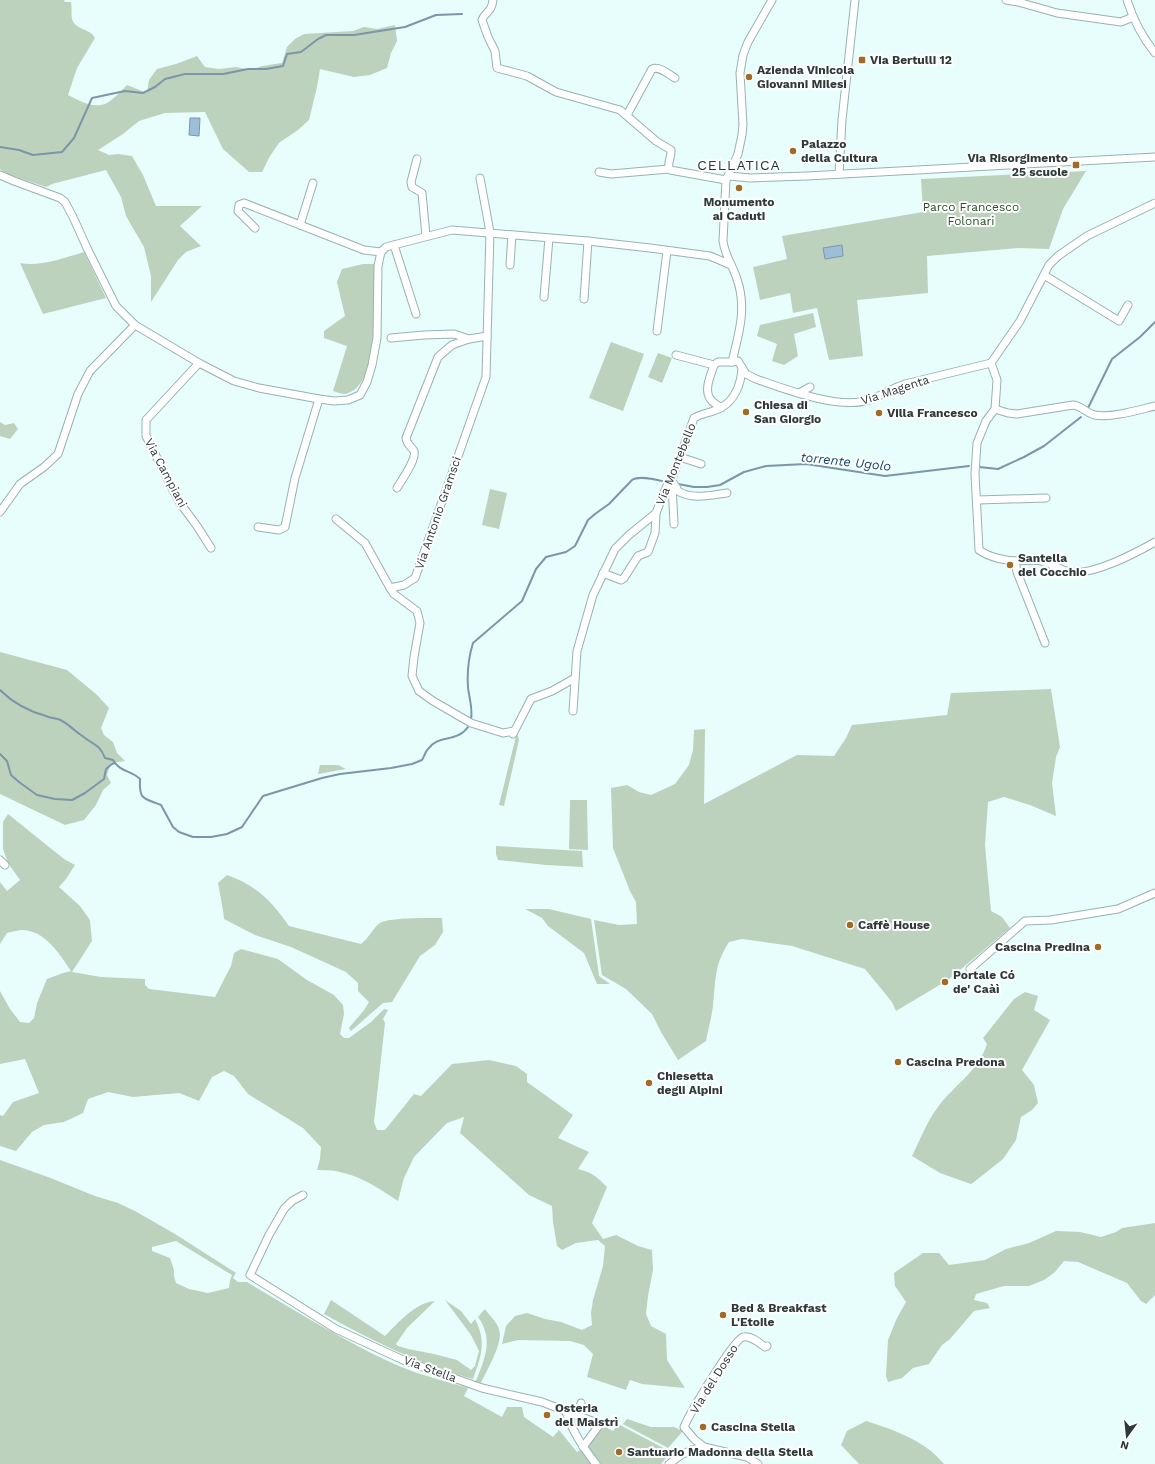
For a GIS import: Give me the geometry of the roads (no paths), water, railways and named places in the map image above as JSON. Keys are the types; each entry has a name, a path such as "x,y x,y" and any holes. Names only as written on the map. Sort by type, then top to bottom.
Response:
{"street":[{"path":"493,0 491,11 482,17 482,20 488,37 496,51 497,68 527,76 556,92 573,98 612,107 627,115 649,136 671,150 669,169"},
{"path":"735,362 743,314 742,296 737,278 724,250 725,178 738,154 742,135 743,125 740,73 743,55 748,42 772,0"},
{"path":"839,174 842,120 855,0"},
{"path":"1006,0 1056,13 1121,22 1133,17"},
{"path":"1127,0 1133,17 1155,53"},
{"path":"627,115 652,69 659,69 675,78"},
{"path":"599,174 669,169 672,171 725,178 750,178 1155,157"},
{"path":"417,158 411,182 412,187 422,193 426,236"},
{"path":"0,174 14,182 60,198 65,202 116,306 135,325 199,363 234,381 259,388 334,401 348,400 360,395 367,382 378,338 378,266 381,252 386,247 452,230 588,241 710,256 731,265"},
{"name":"Via Antonio Gramsci","path":"390,588 404,585 414,578 486,377 490,232 480,178"},
{"path":"300,225 313,183"},
{"path":"255,228 238,211 239,204 244,203 364,250 381,252"},
{"path":"1155,203 1087,236 1060,254 1049,265 1020,321 990,363 997,380 995,409 986,421 977,443 975,474 978,500 979,550 986,555 1015,561 1041,561 1058,569 1071,572 1087,571 1124,559 1155,542"},
{"path":"510,265 512,234"},
{"path":"544,297 549,238"},
{"path":"584,299 588,241"},
{"path":"394,245 416,314"},
{"path":"710,256 724,250"},
{"path":"657,331 667,251"},
{"path":"1044,275 1119,321 1128,304"},
{"path":"0,512 20,484 44,467 58,454 78,394 90,371 135,325"},
{"path":"391,338 454,334 469,339"},
{"path":"397,488 414,458 414,452 406,443 406,438 438,357 452,346 469,339 487,336"},
{"path":"676,355 716,363 735,362 742,368 739,387 721,408 711,401 707,393 716,363"},
{"name":"Via Campiani","path":"199,363 146,420 146,436 180,503 211,548"},
{"name":"Via Magenta","path":"742,368 746,374 756,379 799,393 827,401 855,403 869,400 893,388 905,384 990,363"},
{"path":"799,393 810,387"},
{"path":"258,527 279,530 285,526 295,478 320,399"},
{"path":"995,409 1017,414 1076,405 1080,406 1088,413 1104,416 1155,406"},
{"name":"Via Montebello","path":"573,711 577,651 581,632 593,595 603,573 615,549 629,535 656,513 668,483 672,481 674,476 694,418 701,414 721,408"},
{"path":"680,457 701,464"},
{"path":"672,481 676,485 679,492 700,497 727,493"},
{"path":"672,481 674,524"},
{"path":"978,500 1046,498"},
{"path":"603,573 621,580 624,578 638,556 648,552 655,533 656,513"},
{"path":"336,519 365,543 394,594 417,611 420,623 412,676 420,691 433,701 471,723 503,733 513,733 531,699 552,691 575,678"},
{"path":"1015,561 1017,572 1045,644"},
{"path":"970,969 1025,921 1051,920 1118,909 1155,893"},
{"name":"Via Stella","path":"303,1195 292,1201 284,1209 269,1235 250,1275 336,1329 403,1360 482,1388 535,1400 600,1424 583,1447"},
{"name":"Via del Dosso","path":"704,1447 685,1429 685,1426 700,1398 731,1349 740,1339 748,1337 765,1347 767,1346"},
{"path":"577,1416 581,1403"},
{"path":"566,1412 571,1427 583,1447 596,1464"},
{"path":"670,1464 681,1455 697,1448 704,1447 747,1457 758,1464"}],"water":[{"path":"190,118 200,118 199,136 189,135"},
{"path":"842,245 843,256 825,259 823,248"}],"waterway":[{"path":"0,147 19,150 33,155 62,152 74,138 92,98 125,91 143,93 155,87 165,79 185,74 223,74 248,69 266,69 283,66 287,54 301,52 326,35 354,35 405,27 436,15 462,14"},
{"name":"torrente Ugolo","path":"1088,408 1112,359 1140,337 1155,322"},
{"path":"979,467 998,469 1024,457 1044,446 1081,417"},
{"name":"torrente Ugolo","path":"678,484 694,487 720,485 744,472 766,466 806,464 885,476 969,466"},
{"name":"torrente Ugolo","path":"471,719 472,711 468,687 468,676 469,659 473,643 522,601 536,569 546,557 566,552 575,546 588,520 609,504 632,480 644,478 666,482"},
{"path":"0,690 10,699 27,709 64,722 100,749 105,758 113,760 119,767 137,776 140,779 141,795 146,799 161,805 173,827 179,832 193,837 211,837 227,834 242,827 263,796 340,774 412,764 422,760 432,744 437,741 459,735 468,727"},
{"path":"0,754 7,761 11,775 19,782 37,795 55,799 72,800 85,793 104,779 106,769 115,763"}],"place":[{"name":"Via Bertulli 12","path":"862,60"},
{"name":"Azienda Vinicola Giovanni Milesi","path":"749,77"},
{"name":"Palazzo della Cultura","path":"793,151"},
{"name":"Via Risorgimento 25 scuole","path":"1076,165"},
{"name":"Monumento ai Caduti","path":"739,188"},
{"name":"Chiesa di San Giorgio","path":"746,412"},
{"name":"Villa Francesco","path":"879,413"},
{"name":"Santella del Cocchio","path":"1010,565"},
{"name":"Caffè House","path":"850,925"},
{"name":"Cascina Predina","path":"1098,947"},
{"name":"Portale Có de' Caàì","path":"945,982"},
{"name":"Cascina Predona","path":"898,1062"},
{"name":"Chiesetta degli Alpini","path":"649,1083"},
{"name":"Bed & Breakfast L'Etoile","path":"723,1315"},
{"name":"Osteria del Maistrì","path":"547,1415"},
{"name":"Cascina Stella","path":"703,1427"},
{"name":"Santuario Madonna della Stella","path":"619,1452"}],"district":[{"name":"CELLATICA","path":"739,165"}],"park label":[{"name":"Parco Francesco Folonari","path":"971,214"}]}
